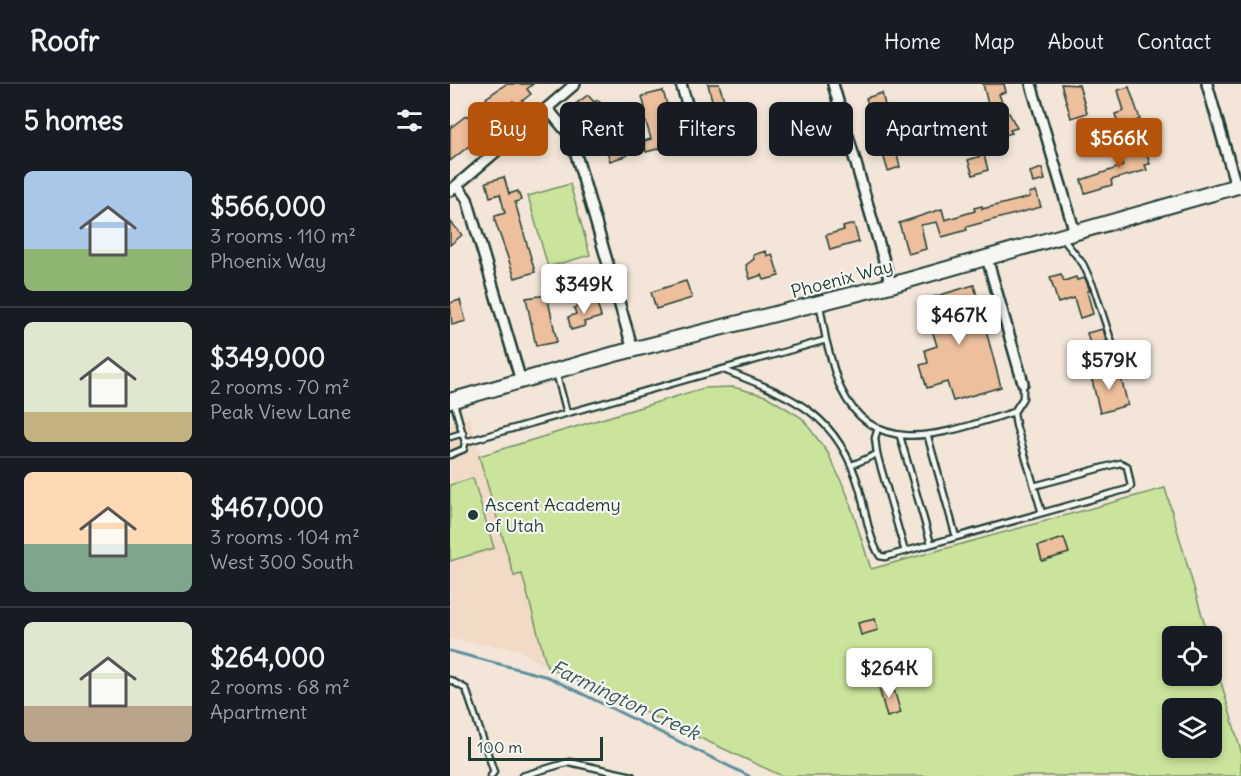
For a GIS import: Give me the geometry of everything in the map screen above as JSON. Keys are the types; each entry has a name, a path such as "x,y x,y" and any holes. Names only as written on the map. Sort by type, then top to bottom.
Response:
{"street":[{"path":"548,107 575,84"},
{"path":"681,84 686,102"},
{"path":"833,84 891,285"},
{"path":"1031,84 1068,235"},
{"path":"1207,84 1239,185"},
{"path":"548,109 573,144 633,350"},
{"path":"491,156 454,188 467,199 521,381"},
{"name":"Phoenix Way","path":"452,401 633,350 891,285 1239,185"},
{"path":"987,258 1023,383"}],"lane":[{"path":"1068,235 1094,288 1122,374"},
{"path":"820,304 826,340 842,391 857,412 878,428 900,436 928,437 1014,412 1023,398 1023,383"},
{"path":"465,441 826,340"},
{"path":"723,370 801,404 832,432 852,465 878,552 885,557 1128,489 1131,486 1127,466 1120,463 1034,486"},
{"path":"556,371 567,413"},
{"path":"450,455 464,449 465,441 452,401"},
{"path":"1014,412 1042,513"},
{"path":"878,428 875,438 877,454 905,552"},
{"path":"450,437 463,434"},
{"path":"900,436 931,544"},
{"path":"928,437 956,537"},
{"path":"852,465 877,454"},
{"path":"450,680 466,689 494,772 492,776"},
{"path":"522,776 569,762 632,776"}],"shaded area":[{"name":"Ascent Academy of Utah","path":"470,418 515,576 522,574 547,667 516,649 450,639 450,423"}],"green space":[{"path":"570,184 590,255 548,267 528,196"},
{"path":"733,387 766,396 802,418 828,453 847,494 871,569 1165,488 1205,626 1162,626 1162,686 1222,685 1241,751 1241,776 782,776 547,667 522,574 514,576 479,456 704,388"},
{"path":"473,478 494,548 450,561 450,485"}],"building":[{"path":"506,84 533,84 527,89 531,94 521,102 489,102 486,98"},
{"path":"708,84 719,84 725,102 705,102 712,100"},
{"path":"983,84 1004,84 1006,92 999,94 1002,102 988,102"},
{"path":"1061,84 1079,85 1087,113 1071,118"},
{"path":"1129,87 1140,119 1136,121 1137,125 1120,130 1115,114 1124,111 1118,90"},
{"path":"663,91 666,102 657,102 657,149 646,152 645,141 651,139 645,122 645,102 642,96"},
{"path":"882,93 884,102 867,102 866,98"},
{"path":"588,95 594,102 578,102"},
{"path":"1009,113 1017,128 1010,130 1012,133 1009,134"},
{"path":"467,115 468,147 450,161 450,128"},
{"path":"1130,146 1131,150 1145,147 1150,164 1145,165 1147,170 1111,180 1112,185 1085,193 1081,180 1123,166 1118,149"},
{"path":"608,156 625,156 610,161"},
{"path":"883,156 897,156 900,167 888,171"},
{"path":"984,156 988,170 973,175 968,160"},
{"path":"1042,168 1045,180 1033,183 1030,172"},
{"path":"504,177 509,194 518,191 521,200 515,202 535,272 515,278 495,221 495,216 505,213 500,194 490,197 486,182"},
{"path":"1036,191 1041,207 966,227 967,230 942,237 937,222 921,225 926,249 908,254 899,223 942,209 945,220 975,211 974,208 982,206 982,209 1030,197 1029,193"},
{"path":"450,221 462,235 450,245"},
{"path":"854,224 859,242 830,250 826,235 844,230 843,227"},
{"path":"766,251 767,256 772,254 779,276 764,280 762,275 750,279 746,265 754,259 753,255"},
{"path":"1061,274 1064,281 1076,277 1077,280 1085,278 1090,291 1087,291 1093,314 1080,318 1074,298 1058,303 1050,277"},
{"path":"686,281 692,298 656,309 651,292"},
{"path":"974,285 1001,387 953,401 947,382 927,388 920,365 928,363 925,350 937,346 923,300"},
{"path":"547,295 557,342 536,346 526,298"},
{"path":"460,300 466,321 452,325 450,303"},
{"path":"597,302 601,317 584,322 585,326 571,330 568,317 576,314 574,308"},
{"path":"1103,329 1107,343 1091,348 1087,333"},
{"path":"1116,370 1121,378 1128,405 1100,413 1091,376"},
{"path":"1064,538 1069,553 1042,561 1038,546"},
{"path":"875,619 878,630 861,635 858,623"},
{"path":"891,680 901,713 887,717 878,684"}],"waterway":[{"name":"Farmington Creek","path":"450,651 548,677 749,776"}],"place":[{"name":"Ascent Academy of Utah","path":"473,515"}]}
